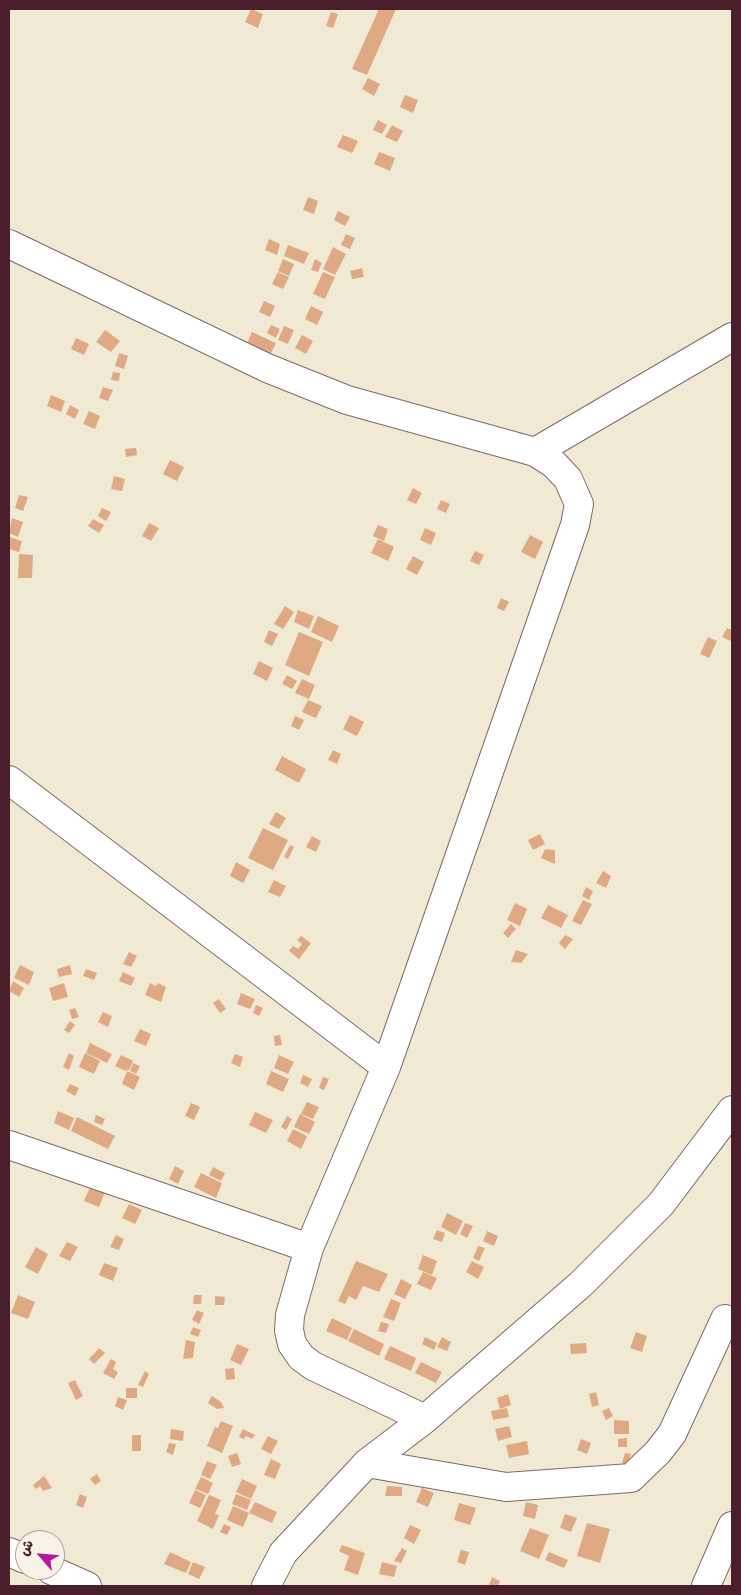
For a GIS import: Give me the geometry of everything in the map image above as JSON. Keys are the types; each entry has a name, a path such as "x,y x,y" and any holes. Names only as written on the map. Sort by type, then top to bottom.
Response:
{"street":[{"path":"9,244 267,368 347,400 535,452 554,464 568,479 579,504 575,525 386,1067 309,1248 290,1315 288,1330 292,1344 301,1357 313,1366 425,1419"},
{"path":"535,452 732,336"},
{"path":"9,780 386,1067"},
{"path":"266,1586 283,1553 367,1463 425,1419 581,1284 660,1204 732,1110"},
{"path":"9,1144 309,1248"},
{"path":"367,1463 506,1487 631,1478 658,1452 672,1434 726,1319 732,1323"},
{"path":"706,1586 732,1526"},
{"path":"65,1576 88,1586"}],"building":[{"path":"251,9 263,14 258,28 245,22"},
{"path":"379,9 396,9 367,75 352,69"},
{"path":"331,12 338,14 333,28 326,26"},
{"path":"368,78 380,84 374,96 362,89"},
{"path":"405,95 418,100 413,113 400,107"},
{"path":"378,120 387,125 382,134 373,130"},
{"path":"392,125 403,131 397,142 385,137"},
{"path":"343,135 358,141 352,153 337,147"},
{"path":"379,152 395,158 390,171 374,164"},
{"path":"308,197 318,201 314,214 303,210"},
{"path":"338,211 350,217 345,226 334,220"},
{"path":"346,234 355,238 350,249 341,245"},
{"path":"269,239 280,244 277,255 265,250"},
{"path":"288,245 309,253 304,264 284,256"},
{"path":"333,247 346,254 335,275 323,269"},
{"path":"283,259 294,264 289,276 278,271"},
{"path":"315,259 322,263 318,272 311,270"},
{"path":"362,268 364,277 352,279 350,271"},
{"path":"278,272 289,277 283,289 272,284"},
{"path":"323,272 335,277 325,299 313,294"},
{"path":"264,301 275,306 270,317 259,312"},
{"path":"311,306 323,312 317,325 305,319"},
{"path":"271,325 280,329 276,338 267,333"},
{"path":"284,326 294,330 288,344 278,340"},
{"path":"105,330 120,341 111,352 96,342"},
{"path":"252,332 276,343 269,357 246,346"},
{"path":"302,335 313,341 306,354 295,348"},
{"path":"76,338 89,344 84,355 71,349"},
{"path":"119,353 128,356 124,369 115,366"},
{"path":"113,372 120,373 119,381 111,380"},
{"path":"103,387 113,390 108,401 99,398"},
{"path":"51,395 65,401 61,412 47,406"},
{"path":"70,405 79,410 75,419 66,414"},
{"path":"89,411 100,416 95,429 83,424"},
{"path":"136,448 137,455 126,457 125,449"},
{"path":"170,460 184,467 177,481 163,474"},
{"path":"114,476 125,479 122,491 111,489"},
{"path":"413,488 422,493 416,504 407,500"},
{"path":"19,495 28,497 23,511 15,508"},
{"path":"441,500 450,504 446,513 437,509"},
{"path":"102,508 111,512 106,521 98,516"},
{"path":"12,518 23,522 18,537 9,533"},
{"path":"93,519 104,525 99,533 88,526"},
{"path":"149,523 159,528 151,541 142,536"},
{"path":"378,525 388,529 384,541 373,536"},
{"path":"425,528 436,533 431,545 420,540"},
{"path":"530,535 543,542 535,559 521,552"},
{"path":"9,537 22,541 19,552 9,549"},
{"path":"378,539 394,547 388,561 371,553"},
{"path":"475,551 484,555 479,565 470,561"},
{"path":"19,554 33,555 32,578 18,578"},
{"path":"413,556 424,562 417,575 406,569"},
{"path":"501,598 509,602 504,611 497,608"},
{"path":"285,606 294,612 283,629 274,624"},
{"path":"298,610 314,616 309,629 294,622"},
{"path":"318,616 339,626 332,642 311,632"},
{"path":"727,628 732,630 731,641 722,637"},
{"path":"269,630 278,634 272,646 264,642"},
{"path":"299,632 323,642 309,676 285,665"},
{"path":"708,637 717,641 709,658 700,654"},
{"path":"259,661 273,668 267,681 253,674"},
{"path":"287,675 297,681 292,689 282,684"},
{"path":"302,679 315,685 309,699 295,693"},
{"path":"308,700 322,706 316,718 302,712"},
{"path":"350,715 364,722 357,736 343,729"},
{"path":"295,716 304,720 299,730 291,726"},
{"path":"333,750 341,754 337,764 328,760"},
{"path":"282,756 306,769 299,783 275,770"},
{"path":"276,812 286,818 279,829 269,824"},
{"path":"263,828 288,840 273,870 248,858"},
{"path":"540,834 545,844 533,850 528,840"},
{"path":"312,836 321,841 316,852 306,847"},
{"path":"290,845 294,847 288,859 284,857"},
{"path":"545,849 555,850 555,864 541,858"},
{"path":"236,862 250,870 243,883 230,876"},
{"path":"603,871 611,876 606,888 596,883"},
{"path":"274,880 286,886 280,897 268,892"},
{"path":"586,887 593,891 589,900 582,896"},
{"path":"583,900 592,904 581,925 572,921"},
{"path":"515,903 527,909 520,926 507,920"},
{"path":"548,905 568,915 561,928 541,918"},
{"path":"511,924 516,929 508,938 503,933"},
{"path":"565,935 573,939 565,949 559,943"},
{"path":"301,936 311,943 299,959 289,951 293,946 298,949 302,944 297,940"},
{"path":"516,950 528,954 521,963 511,962"},
{"path":"129,952 137,956 131,967 123,964"},
{"path":"20,965 34,972 29,985 14,978"},
{"path":"70,965 72,974 59,977 57,969"},
{"path":"86,969 97,973 94,980 83,976"},
{"path":"123,972 135,978 131,986 119,981"},
{"path":"13,981 24,988 19,997 9,991"},
{"path":"64,983 68,997 53,1001 49,988"},
{"path":"150,983 156,986 158,983 166,987 161,1002 145,995"},
{"path":"241,993 255,999 250,1009 237,1004"},
{"path":"219,999 226,1009 220,1013 213,1003"},
{"path":"256,1005 263,1008 259,1016 253,1013"},
{"path":"75,1008 79,1017 72,1019 69,1010"},
{"path":"103,1012 112,1016 108,1027 98,1022"},
{"path":"70,1021 75,1025 69,1033 64,1030"},
{"path":"140,1029 151,1034 146,1046 134,1041"},
{"path":"280,1035 282,1045 275,1046 274,1036"},
{"path":"90,1043 112,1054 107,1063 86,1053"},
{"path":"69,1053 74,1056 69,1070 63,1067"},
{"path":"85,1053 100,1061 94,1074 79,1067"},
{"path":"235,1054 243,1057 240,1067 231,1063"},
{"path":"121,1055 133,1061 129,1070 126,1071 115,1066"},
{"path":"279,1055 294,1062 288,1074 274,1068"},
{"path":"133,1063 140,1066 136,1074 130,1071"},
{"path":"127,1071 140,1077 134,1090 122,1084"},
{"path":"271,1071 289,1079 283,1092 266,1084"},
{"path":"303,1075 312,1079 308,1087 300,1083"},
{"path":"323,1077 329,1079 324,1090 319,1088"},
{"path":"70,1084 79,1088 75,1096 66,1091"},
{"path":"307,1102 319,1107 313,1119 301,1114"},
{"path":"191,1103 200,1107 194,1120 185,1116"},
{"path":"58,1111 74,1118 69,1130 54,1123"},
{"path":"255,1112 273,1120 266,1133 249,1125"},
{"path":"300,1114 315,1122 309,1134 294,1127"},
{"path":"96,1115 105,1119 102,1125 94,1122"},
{"path":"287,1116 292,1119 286,1130 281,1127"},
{"path":"77,1117 115,1136 108,1149 71,1131"},
{"path":"293,1129 307,1136 301,1149 287,1141"},
{"path":"175,1166 184,1171 178,1184 169,1179"},
{"path":"213,1167 225,1173 221,1181 209,1175"},
{"path":"201,1173 222,1183 216,1198 194,1187"},
{"path":"92,1182 106,1189 99,1207 84,1201"},
{"path":"129,1204 142,1210 135,1224 122,1218"},
{"path":"447,1213 463,1221 456,1235 441,1227"},
{"path":"465,1223 473,1226 467,1238 460,1234"},
{"path":"437,1230 445,1233 442,1242 433,1239"},
{"path":"487,1231 498,1236 494,1246 483,1241"},
{"path":"116,1235 124,1239 119,1250 110,1247"},
{"path":"67,1242 78,1247 70,1261 59,1256"},
{"path":"478,1246 485,1248 479,1261 473,1258"},
{"path":"36,1247 48,1254 38,1274 25,1267"},
{"path":"423,1255 437,1261 432,1275 418,1269"},
{"path":"356,1261 388,1274 379,1292 363,1286 356,1300 349,1296 345,1304 338,1301"},
{"path":"472,1261 484,1267 478,1279 466,1272"},
{"path":"104,1263 118,1268 113,1281 99,1275"},
{"path":"423,1272 437,1278 431,1290 417,1284"},
{"path":"401,1279 412,1285 405,1299 394,1294"},
{"path":"18,1295 35,1302 28,1319 11,1313"},
{"path":"194,1295 202,1295 201,1304 193,1304"},
{"path":"215,1296 225,1297 224,1305 215,1305"},
{"path":"391,1299 401,1303 394,1321 383,1317"},
{"path":"197,1310 204,1313 199,1324 192,1320"},
{"path":"332,1318 352,1328 347,1340 326,1331"},
{"path":"381,1322 389,1324 386,1333 378,1331"},
{"path":"193,1327 201,1330 198,1337 190,1334"},
{"path":"354,1329 384,1344 379,1356 348,1341"},
{"path":"636,1332 647,1336 642,1352 630,1348"},
{"path":"425,1337 437,1343 434,1350 422,1344"},
{"path":"442,1337 451,1342 447,1351 437,1347"},
{"path":"186,1340 195,1342 193,1358 183,1359"},
{"path":"586,1343 587,1353 571,1354 570,1344"},
{"path":"237,1344 249,1349 241,1365 230,1360"},
{"path":"390,1346 416,1358 411,1371 384,1359"},
{"path":"99,1348 105,1353 94,1364 89,1359"},
{"path":"111,1359 116,1362 113,1369 118,1372 114,1379 103,1373"},
{"path":"421,1362 442,1372 436,1383 415,1373"},
{"path":"234,1368 235,1379 226,1380 225,1369"},
{"path":"145,1371 149,1374 143,1387 138,1385"},
{"path":"75,1380 83,1396 76,1400 68,1383"},
{"path":"126,1388 137,1388 137,1398 126,1398"},
{"path":"596,1392 599,1405 592,1407 589,1394"},
{"path":"508,1394 511,1405 500,1409 497,1398"},
{"path":"212,1396 221,1402 224,1408 217,1409 208,1403"},
{"path":"118,1397 127,1400 123,1410 115,1406"},
{"path":"507,1408 509,1417 493,1420 491,1411"},
{"path":"609,1408 613,1416 606,1420 602,1411"},
{"path":"614,1420 629,1421 629,1434 614,1434"},
{"path":"221,1421 233,1426 222,1453 207,1446 215,1427 218,1428"},
{"path":"509,1426 512,1437 498,1441 495,1429"},
{"path":"171,1429 184,1431 183,1441 170,1439"},
{"path":"243,1429 255,1435 252,1439 246,1436 244,1439 239,1437"},
{"path":"132,1435 141,1435 141,1451 132,1451"},
{"path":"268,1436 278,1441 271,1454 261,1449"},
{"path":"627,1438 627,1447 618,1447 618,1439"},
{"path":"581,1439 591,1443 587,1454 577,1450"},
{"path":"527,1441 529,1454 509,1458 506,1445"},
{"path":"169,1443 176,1444 173,1455 166,1452"},
{"path":"237,1453 241,1464 232,1467 228,1456"},
{"path":"625,1453 631,1454 627,1465 622,1463"},
{"path":"271,1459 281,1464 275,1479 264,1475"},
{"path":"207,1461 217,1465 210,1479 201,1475"},
{"path":"97,1474 101,1481 95,1485 90,1479"},
{"path":"44,1476 52,1488 43,1491 40,1486 36,1489 33,1485"},
{"path":"201,1477 213,1483 208,1494 195,1489"},
{"path":"242,1479 257,1486 251,1499 236,1492"},
{"path":"387,1486 402,1487 402,1496 385,1496"},
{"path":"422,1488 434,1493 428,1507 416,1502"},
{"path":"195,1490 206,1495 200,1508 189,1503"},
{"path":"80,1494 87,1497 83,1508 76,1505"},
{"path":"236,1494 251,1500 247,1510 232,1504"},
{"path":"209,1495 221,1500 215,1514 219,1515 213,1529 197,1521"},
{"path":"255,1502 277,1512 272,1523 249,1513"},
{"path":"526,1502 538,1505 535,1519 523,1516"},
{"path":"459,1503 476,1508 470,1525 454,1520"},
{"path":"233,1506 249,1513 243,1527 227,1520"},
{"path":"565,1514 577,1518 571,1532 560,1528"},
{"path":"587,1523 610,1529 600,1563 577,1556"},
{"path":"224,1524 231,1527 227,1535 220,1532"},
{"path":"410,1525 421,1530 414,1544 404,1538"},
{"path":"530,1528 549,1535 539,1559 520,1551"},
{"path":"342,1545 365,1553 358,1575 344,1570 349,1556 339,1551"},
{"path":"402,1548 407,1551 401,1563 394,1561"},
{"path":"461,1550 469,1552 465,1565 457,1562"},
{"path":"170,1552 191,1562 186,1573 164,1564"},
{"path":"549,1552 568,1560 564,1568 545,1560"},
{"path":"193,1562 205,1567 199,1579 188,1574"},
{"path":"382,1562 397,1566 394,1577 379,1574"},
{"path":"492,1577 500,1581 498,1586 489,1585"}]}
